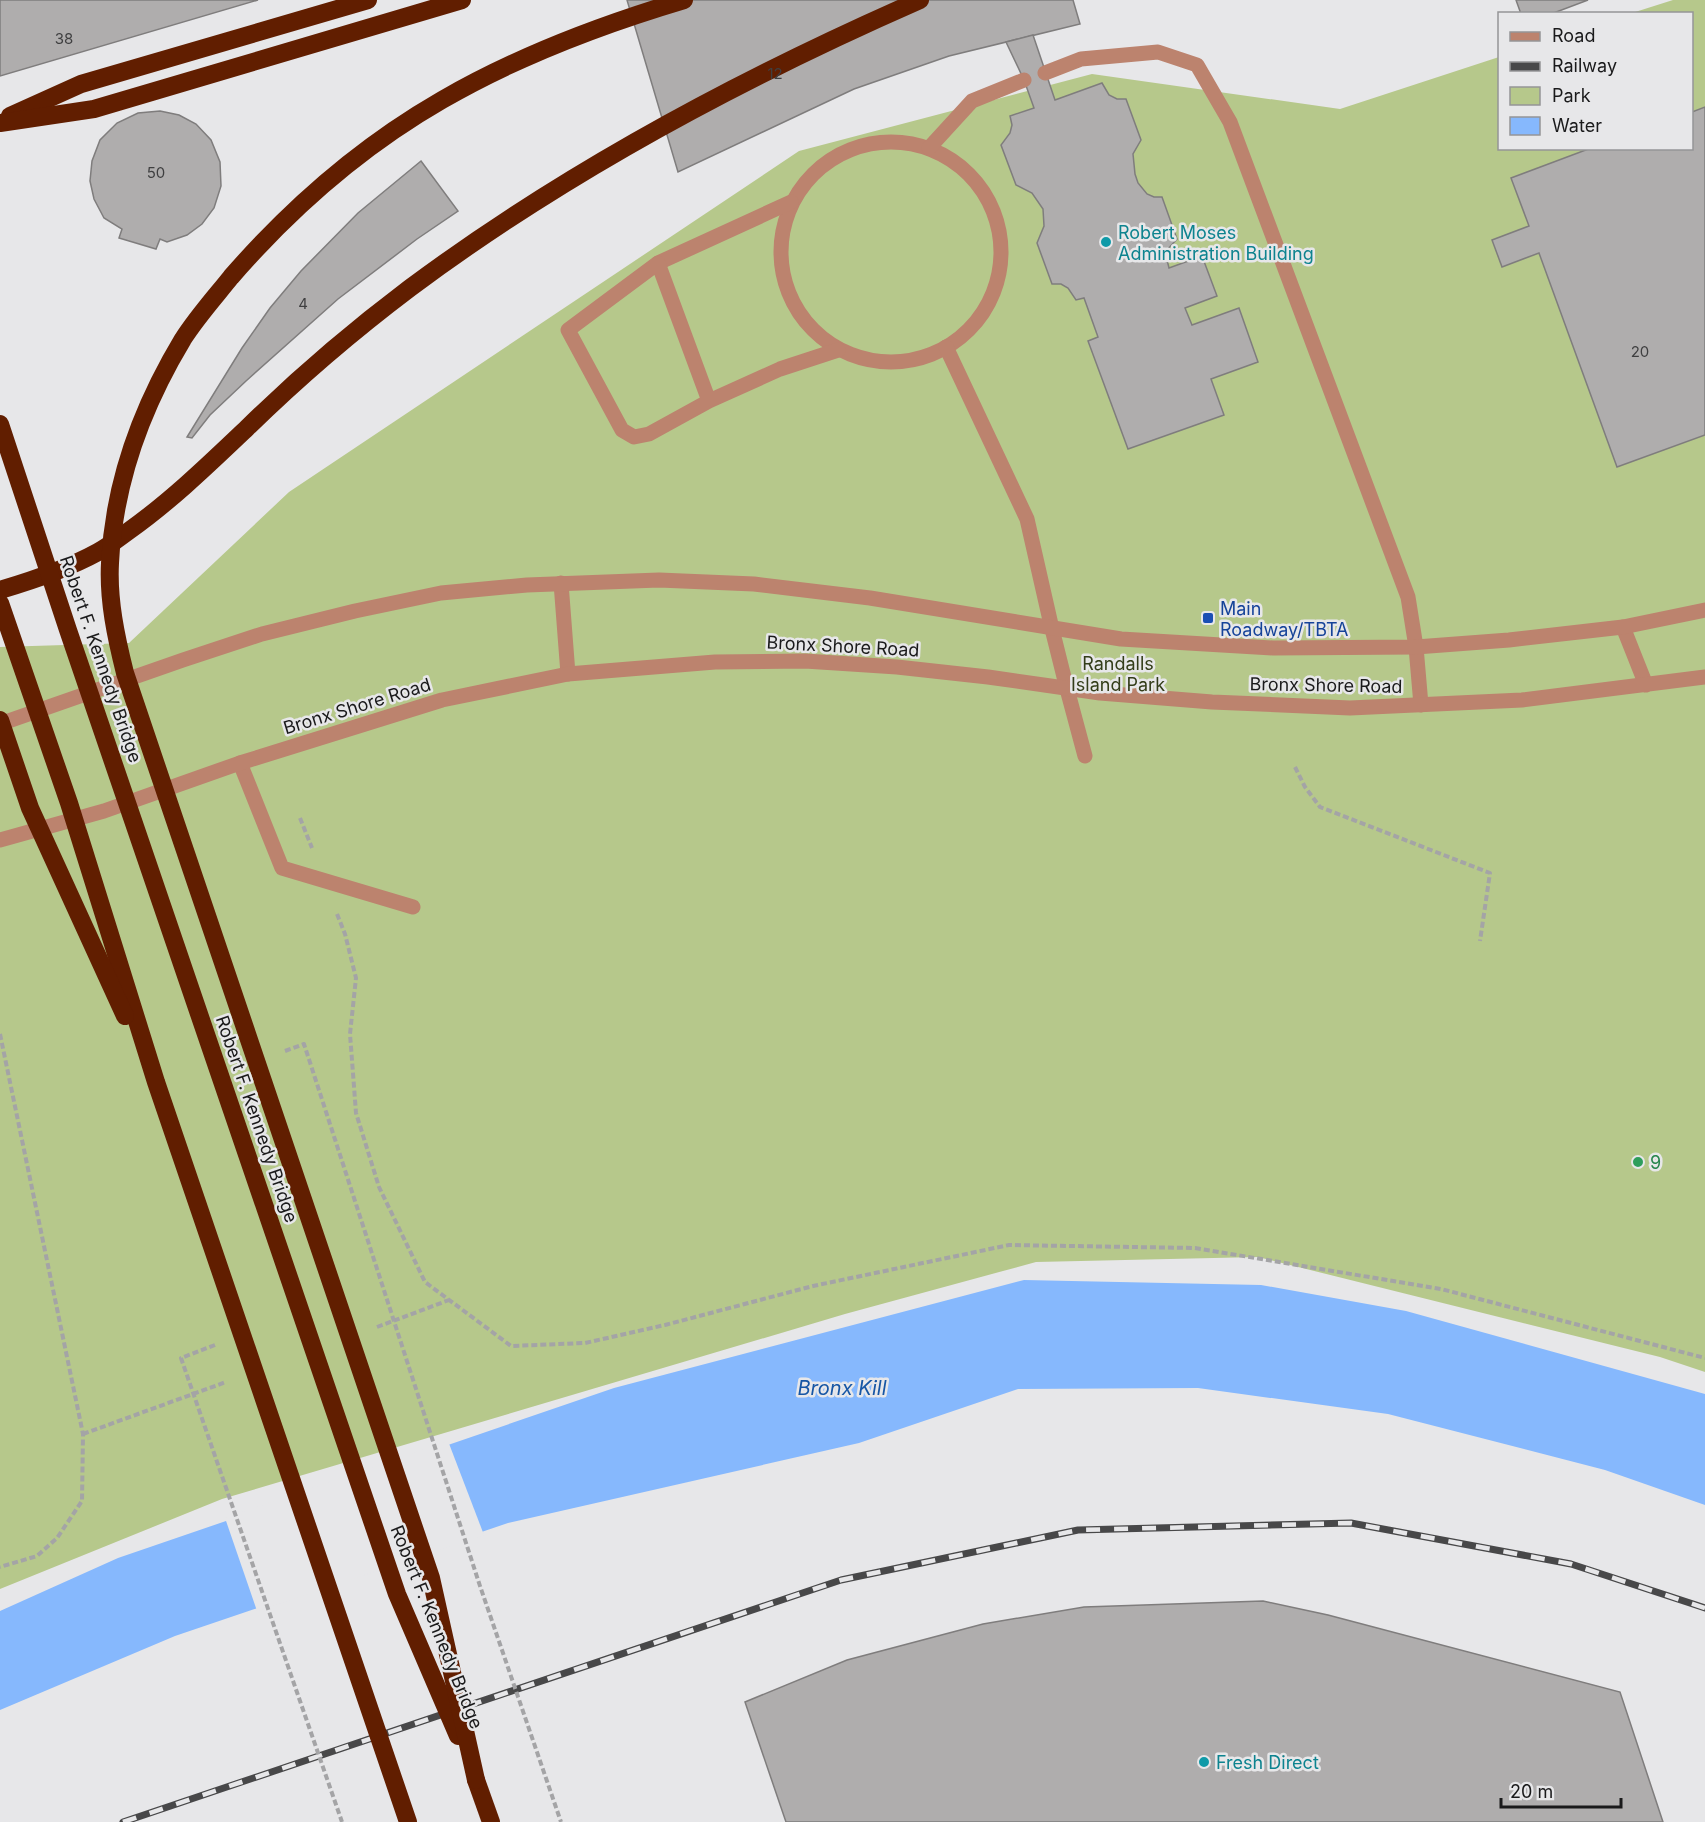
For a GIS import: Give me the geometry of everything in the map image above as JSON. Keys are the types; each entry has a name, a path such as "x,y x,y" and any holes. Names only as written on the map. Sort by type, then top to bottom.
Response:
{"highway":[{"path":"0,122 81,84 368,0"},
{"path":"476,1780 431,1578 125,673 112,607 110,564 114,520 124,475 140,424 184,337 217,294 258,247 300,206 345,166 441,100 500,69 558,43 684,0"},
{"path":"0,589 66,568 100,551 171,498 210,465 246,428 348,336 463,249 584,171 833,38 920,0"},
{"path":"0,122 93,109 460,1"},
{"name":"Robert F. Kennedy Bridge","path":"0,424 72,642 397,1594 476,1780 491,1822"},
{"path":"0,603 69,803 156,1082 408,1822"},
{"path":"0,722 30,808 156,1082"}],"street":[{"path":"1045,73 1081,58 1158,52 1197,65 1230,122 1408,597 1416,648 1420,705"},
{"path":"929,148 972,100 1024,80"},
{"path":"875,141 911,142 929,148 944,154 972,175 992,204 1002,239 1000,274 987,308 964,335 936,354 903,362 870,361 838,350 811,329 791,301 784,280 781,269 781,235 791,202 812,174 841,152 875,141"},
{"path":"791,202 658,262 568,330 622,430 634,437 649,434 709,401 780,369 838,350"},
{"path":"658,262 709,401"},
{"path":"946,347 1027,519 1066,689 1085,756"},
{"name":"Bronx Shore Road","path":"0,722 262,634 441,593 561,583 659,580 754,584 870,598 1121,639 1273,648 1416,648 1623,627 1705,610"},
{"path":"561,583 568,674"},
{"path":"1623,627 1646,685"},
{"name":"Bronx Shore Road","path":"0,840 104,811 240,762 442,700 568,674 715,662 806,661 909,668 1066,689 1224,702 1350,708 1522,700 1705,677"},
{"path":"240,762 282,868 412,907"}],"path":[{"path":"1295,767 1305,787 1320,807 1490,873 1480,941"},
{"path":"300,818 345,934 356,978 350,1034 356,1113 379,1187 425,1282 512,1346 585,1343 665,1325 813,1286 1009,1245 1195,1248 1441,1289 1705,1358"},
{"path":"0,1034 83,1434 82,1501 57,1538 37,1556 0,1567"},
{"path":"223,1342 181,1358 342,1822"},
{"path":"480,1586 561,1822"}],"green space":[{"name":"Randalls Island Park","path":"1673,0 1705,0 1705,1372 1660,1357 1258,1257 1036,1262 845,1314 222,1499 0,1589 0,647 129,643 289,492 799,151 1092,74 1340,109 1498,57 1498,150 1693,150 1693,12 1635,12"}],"water":[{"name":"Bronx Kill","path":"1024,1280 1261,1285 1406,1311 1705,1394 1705,1505 1605,1470 1388,1414 1198,1388 1018,1389 859,1443 508,1523 175,1636 0,1710 0,1611 118,1558 614,1388"}],"pier":[{"path":"448,1441 484,1535 257,1611 225,1518"}],"building":[{"path":"0,0 258,0 0,76"},
{"path":"627,0 1073,0 1080,24 949,56 854,89 678,172"},
{"path":"1516,0 1588,0 1556,12 1520,12"},
{"name":"Robert Moses Administration Building","path":"1033,35 1055,100 1102,83 1109,95 1117,99 1126,99 1141,140 1133,154 1138,183 1147,194 1162,197 1177,239 1167,250 1169,268 1202,256 1217,296 1185,308 1192,325 1239,308 1258,362 1211,379 1224,415 1128,449 1088,341 1098,337 1084,298 1076,300 1068,288 1061,284 1052,284 1037,243 1044,226 1043,209 1032,193 1016,185 1001,145 1010,133 1012,125 1010,116 1034,108 1006,42"},
{"path":"1705,107 1705,435 1617,467 1539,253 1502,267 1492,240 1529,226 1511,178 1586,150 1693,150 1693,112"},
{"path":"160,111 179,115 196,124 211,140 220,162 221,186 214,208 202,224 187,235 167,242 160,239 156,249 119,238 122,229 104,218 94,199 90,181 92,161 100,140 117,123 138,113"},
{"path":"421,161 458,211 338,299 210,415 192,438 187,437 242,348 270,308 301,271 358,213"},
{"name":"Fresh Direct","path":"1263,1601 1328,1615 1620,1692 1663,1822 786,1822 745,1702 847,1660 983,1624 1084,1607"}],"railway":[{"path":"123,1822 841,1580 1078,1530 1351,1523 1571,1564 1705,1608"}],"place":[{"name":"Robert Moses Administration Building","path":"1106,242"},
{"name":"Main Roadway/TBTA","path":"1208,618"},
{"name":"9","path":"1638,1162"},
{"name":"Fresh Direct","path":"1204,1762"}]}
